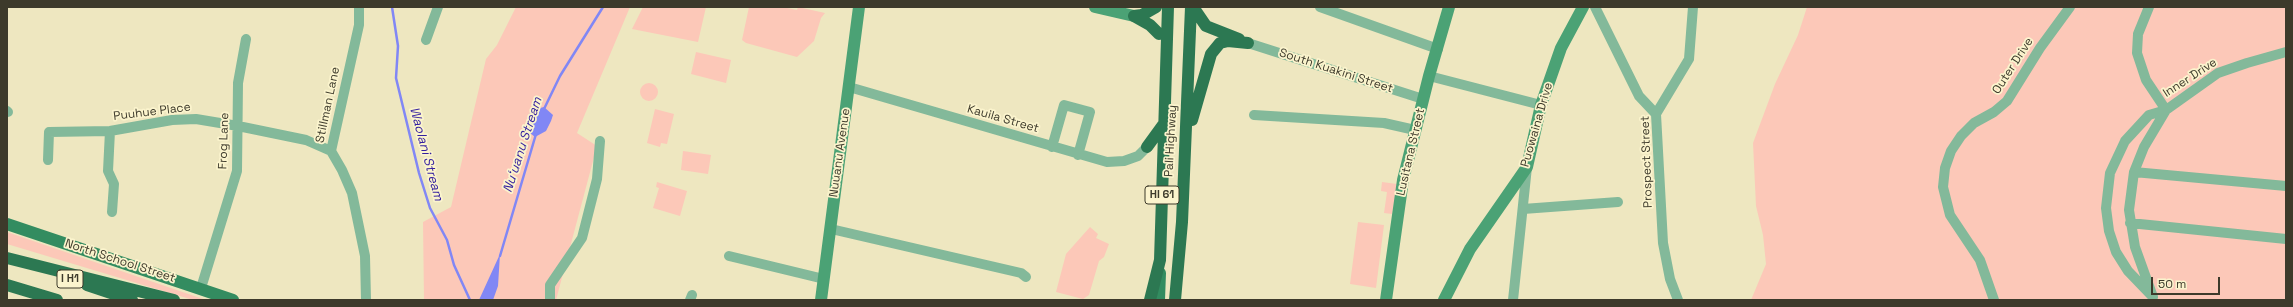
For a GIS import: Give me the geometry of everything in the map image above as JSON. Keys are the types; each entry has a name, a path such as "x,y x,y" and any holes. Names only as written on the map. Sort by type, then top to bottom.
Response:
{"highway":[{"path":"1134,16 1147,13 1156,7"},
{"path":"1161,7 1157,93 1164,99"},
{"name":"Pali Highway","path":"1160,266 1163,124 1168,7"},
{"path":"1192,7 1206,26 1248,42"},
{"name":"Pali Highway","path":"1175,300 1186,146 1192,7"},
{"path":"1134,16 1150,24 1159,34"},
{"path":"1186,146 1211,54 1220,43 1228,41 1248,42"},
{"path":"1148,147 1163,124"},
{"path":"1179,247 1180,300"},
{"path":"7,259 174,300"},
{"name":"I H1","path":"7,259 132,300"},
{"path":"1150,300 1160,266"},
{"name":"I H1","path":"7,285 57,300"}],"main road":[{"name":"Nuuanu Avenue","path":"822,300 859,7"},
{"path":"1095,7 1134,16"},
{"name":"Lusitana Street","path":"1386,300 1403,180 1429,76 1449,7"},
{"name":"Puowaina Drive","path":"1444,300 1470,249 1527,168 1541,105 1561,48 1583,7"},
{"name":"North School Street","path":"7,224 233,300"},
{"name":"Pali Highway","path":"1159,300 1160,266"}],"street":[{"name":"Stillman Lane","path":"359,7 359,25 331,150 352,193 365,256 366,300"},
{"path":"426,40 438,7"},
{"path":"1320,7 1438,49"},
{"path":"1595,7 1639,96 1656,114"},
{"name":"Prospect Street","path":"1678,300 1670,280 1663,243 1656,114 1690,59 1693,7"},
{"name":"Outer Drive","path":"1994,300 1980,260 1954,224 1946,206 1943,187 1945,168 1951,151 1961,136 1974,123 1999,109 2011,97 2040,48 2070,7"},
{"path":"2149,7 2138,34 2138,53 2146,80 2166,110 2149,115 2125,141 2111,171 2106,197 2106,220 2116,252 2128,271 2155,298"},
{"name":"Frog Lane","path":"201,288 237,171 238,83 246,39"},
{"name":"South Kuakini Street","path":"1248,42 1423,99"},
{"name":"Inner Drive","path":"2155,298 2135,247 2130,222 2130,198 2134,172 2144,147 2166,110 2218,73 2286,52"},
{"path":"1429,76 1541,105"},
{"name":"Kauila Street","path":"849,87 1078,155 1107,162 1124,161 1138,156 1148,147"},
{"path":"1052,147 1064,105 1090,112 1078,155"},
{"path":"1254,115 1384,123 1415,130"},
{"name":"Puuhue Place","path":"48,160 49,132 110,130 172,120 196,119 306,140 331,150"},
{"path":"110,130 108,171 114,184 112,212"},
{"path":"550,300 550,285 582,238 598,179 600,141"},
{"path":"1513,300 1527,168"},
{"path":"2134,172 2286,186"},
{"path":"1523,209 1618,202"},
{"path":"2130,222 2286,240"},
{"path":"831,230 1021,273 1026,277"},
{"path":"728,256 824,279"}],"shaded area":[{"path":"516,7 630,7 577,133 597,146 556,300 424,300 423,222 451,207 486,59 497,45"},
{"path":"643,7 706,7 698,42 632,29"},
{"path":"749,7 782,7 797,10 798,7 825,13 821,18 814,41 797,57 746,43 742,40"},
{"path":"1807,7 2286,7 2286,300 1751,300 1766,264 1763,235 1756,206 1753,143 1775,84 1798,35"},
{"path":"696,52 731,60 726,83 691,74"},
{"path":"649,83 655,86 658,92 655,98 649,101 643,98 640,92 643,86"},
{"path":"544,107 553,115 546,131 535,137 530,133 527,118 532,110"},
{"path":"655,109 674,114 667,144 661,143 660,147 647,143"},
{"path":"683,151 711,155 708,174 681,170"},
{"path":"657,182 687,191 680,216 653,208 659,188 656,187"},
{"path":"1382,182 1397,184 1392,214 1384,213 1387,192 1381,191"},
{"path":"1358,222 1384,225 1376,288 1350,284"},
{"path":"1090,227 1098,234 1096,238 1109,244 1104,257 1099,261 1089,295 1083,299 1056,292 1066,254"},
{"path":"7,232 206,300 193,300 7,244"},
{"path":"500,254 498,286 493,300 479,300"}],"waterway":[{"name":"Waolani Stream","path":"392,7 398,46 396,78 419,173 430,208 447,240 454,265 470,300"},
{"name":"Nuʻuanu Stream","path":"544,109 560,76 603,7"},
{"name":"Nuʻuanu Stream","path":"500,256 536,134"}]}
